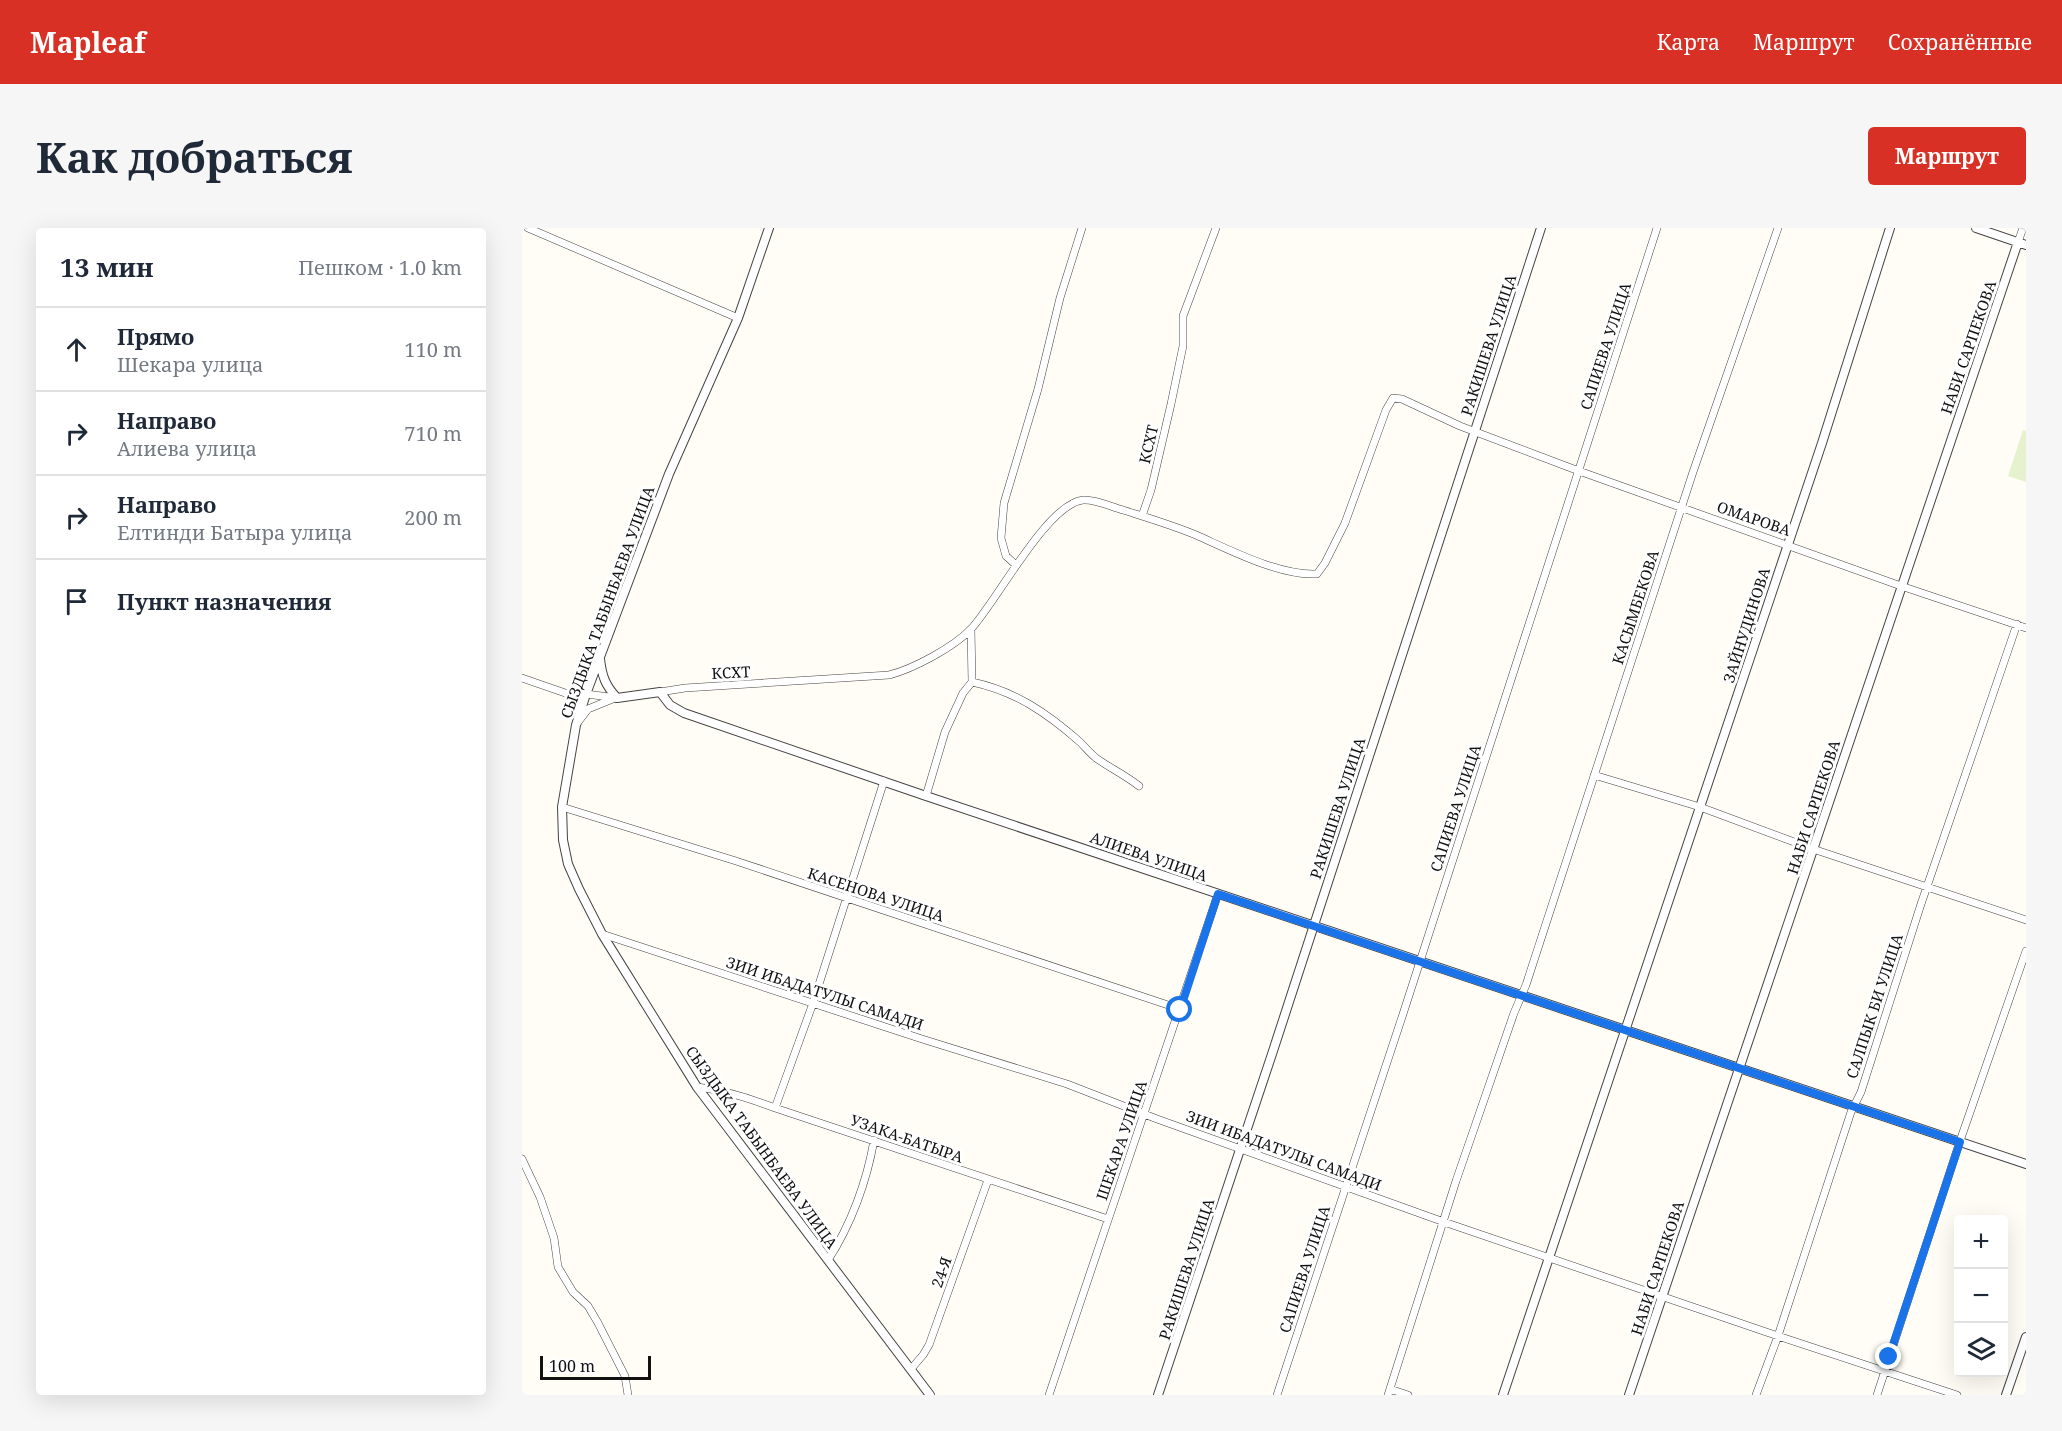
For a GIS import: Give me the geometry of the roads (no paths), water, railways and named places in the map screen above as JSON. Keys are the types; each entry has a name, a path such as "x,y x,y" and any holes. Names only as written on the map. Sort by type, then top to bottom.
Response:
{"street":[{"path":"528,228 738,318"},
{"name":"СЫЗДЫКА ТАБЫНБАЕВА УЛИЦА","path":"769,228 738,318 669,474 586,694 576,725 562,807 563,840 568,864 602,934 697,1087 930,1395"},
{"path":"1016,565 1006,556 1001,538 1004,503 1038,388 1060,298 1082,228"},
{"name":"КСХТ","path":"660,692 685,688 889,675 901,672 954,644 971,629 984,614 1016,565 1064,508 1083,500 1142,516 1151,490 1183,346 1183,316 1216,228"},
{"name":"РАКИШЕВА УЛИЦА","path":"1158,1395 1541,228"},
{"name":"САПИЕВА УЛИЦА","path":"1277,1395 1657,228"},
{"name":"КАСЫМБЕКОВА","path":"1389,1392 1459,1172 1521,996 1682,507 1778,228"},
{"name":"ЗАЙНУДИНОВА","path":"1503,1395 1866,308 1890,228"},
{"path":"1976,228 2022,243"},
{"name":"НАБИ САРПЕКОВА","path":"1629,1395 1901,586 2022,243 2023,228"},
{"name":"ОМАРОВА","path":"1142,516 1156,519 1259,562 1308,574 1317,574 1325,563 1345,522 1386,410 1393,398 1402,399 1473,432 1579,471 2026,628"},
{"name":"САЛПЫК БИ УЛИЦА","path":"1756,1395 1861,1092 2017,624"},
{"path":"926,796 945,732 963,693 972,682 971,629"},
{"path":"600,659 602,678 609,690 618,698"},
{"path":"522,678 571,695 586,694 618,698"},
{"path":"972,682 1010,692 1035,707 1096,757 1126,775 1139,786"},
{"path":"576,725 588,709 618,698 660,692"},
{"name":"АЛИЕВА УЛИЦА","path":"660,692 670,705 684,713 1419,962 2026,1164"},
{"path":"1594,775 1700,807 1813,849 2026,920"},
{"path":"775,1108 813,1003 884,781"},
{"name":"КАСЕНОВА УЛИЦА","path":"562,807 736,861 1180,1010"},
{"name":"ШЕКАРА УЛИЦА","path":"1049,1395 1218,894"},
{"name":"ЗИИ ИБАДАТУЛЫ САМАДИ","path":"602,934 1067,1084 1444,1222 1957,1395"},
{"path":"1877,1395 1960,1142 2026,951"},
{"name":"УЗАКА-БАТЫРА","path":"697,1087 723,1089 1108,1219"},
{"path":"828,1260 850,1221 874,1140"},
{"path":"522,1159 540,1197 554,1238 558,1268 573,1292 588,1306 598,1323 625,1376 628,1395"},
{"name":"24-Я","path":"911,1369 929,1345 988,1180"},
{"path":"2006,1395 2026,1336"},
{"path":"1389,1392 1408,1395"}]}
